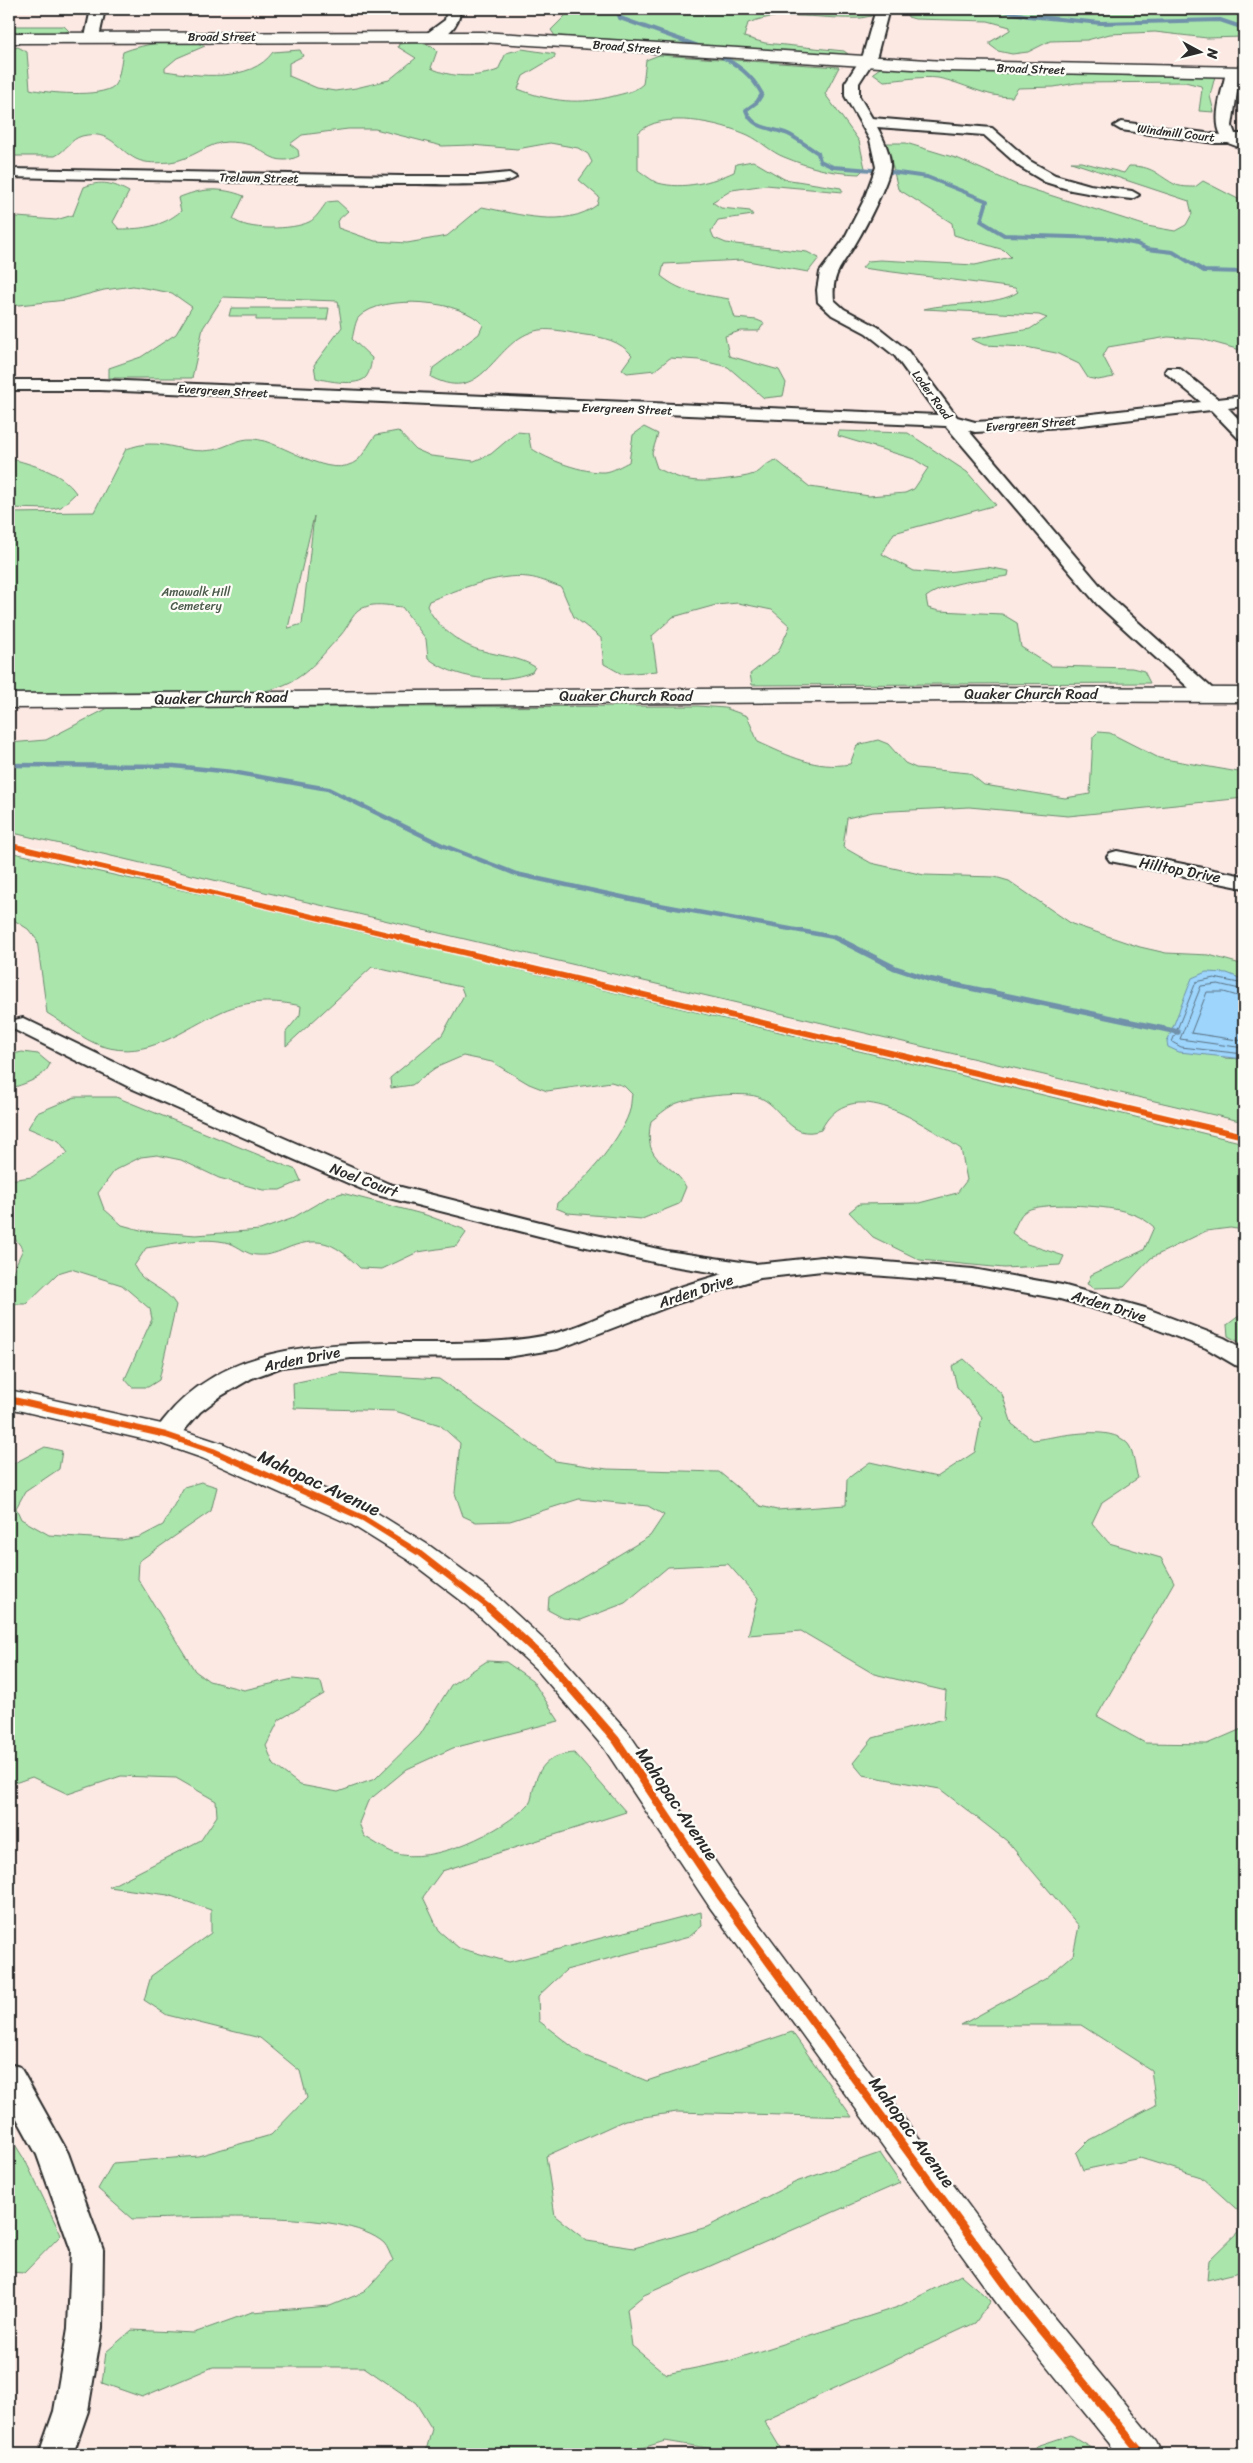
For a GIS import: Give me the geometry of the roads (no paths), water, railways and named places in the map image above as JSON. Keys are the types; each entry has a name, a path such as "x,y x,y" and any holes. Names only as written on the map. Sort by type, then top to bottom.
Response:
{"street":[{"path":"92,37 98,9"},
{"path":"431,37 451,22 454,15 452,9"},
{"name":"Loder Road","path":"883,13 870,55 852,83 852,96 869,122 882,155 883,167 870,202 850,241 828,272 824,296 826,302 838,312 872,330 901,353 951,421 1103,600 1208,695"},
{"name":"Broad Street","path":"9,38 507,38 864,62 1066,70 1239,72"},
{"path":"1239,72 1225,122 1226,131 1240,141"},
{"path":"869,122 988,131 1026,164 1060,184 1077,189 1132,195"},
{"name":"Windmill Court","path":"1121,126 1240,141"},
{"name":"Trelawn Street","path":"9,173 392,180 477,180 509,177"},
{"path":"1173,371 1215,405 1244,434"},
{"name":"Evergreen Street","path":"9,385 100,385 951,421 975,427 1064,422 1244,401"},
{"name":"Quaker Church Road","path":"9,701 929,694 1244,695"},
{"name":"Hilltop Drive","path":"1117,857 1244,882"},
{"name":"Noel Court","path":"23,1025 141,1084 381,1189 555,1233 667,1258 758,1271"},
{"name":"Arden Drive","path":"166,1435 191,1406 212,1390 243,1372 279,1360 351,1350 507,1349 558,1341 669,1298 758,1271 822,1264 891,1268 982,1277 1062,1292 1136,1313 1215,1342 1244,1359"},
{"name":"Mahopac Avenue","path":"9,1400 166,1435 213,1451 363,1518 419,1553 478,1597 548,1662 616,1740 721,1897 1018,2302 1142,2454"},
{"path":"9,2076 52,2153 87,2250 85,2328 71,2411 56,2454"}],"water":[{"path":"1206,972 1227,973 1244,980 1244,1059 1179,1052 1168,1047 1167,1042 1192,978"}],"waterway":[{"path":"628,9 619,15 620,18 701,47"},
{"path":"770,9 941,13 968,9"},
{"path":"997,9 1028,16 1101,23 1220,20 1244,28"},
{"path":"718,55 743,71 758,87 762,94 757,102 746,110 758,125 792,136 818,153 820,161 833,167 872,170"},
{"path":"891,172 927,177 987,201 981,221 1004,235 1106,238 1137,244 1147,249 1173,252 1204,271 1244,272"},
{"path":"9,765 174,766 232,772 328,789 442,845 516,874 654,904 834,937"},
{"path":"834,937 839,938"},
{"path":"834,937 895,968 928,979 1178,1032"}],"park label":[{"name":"Amawalk Hill Cemetery","path":"196,599"}]}
